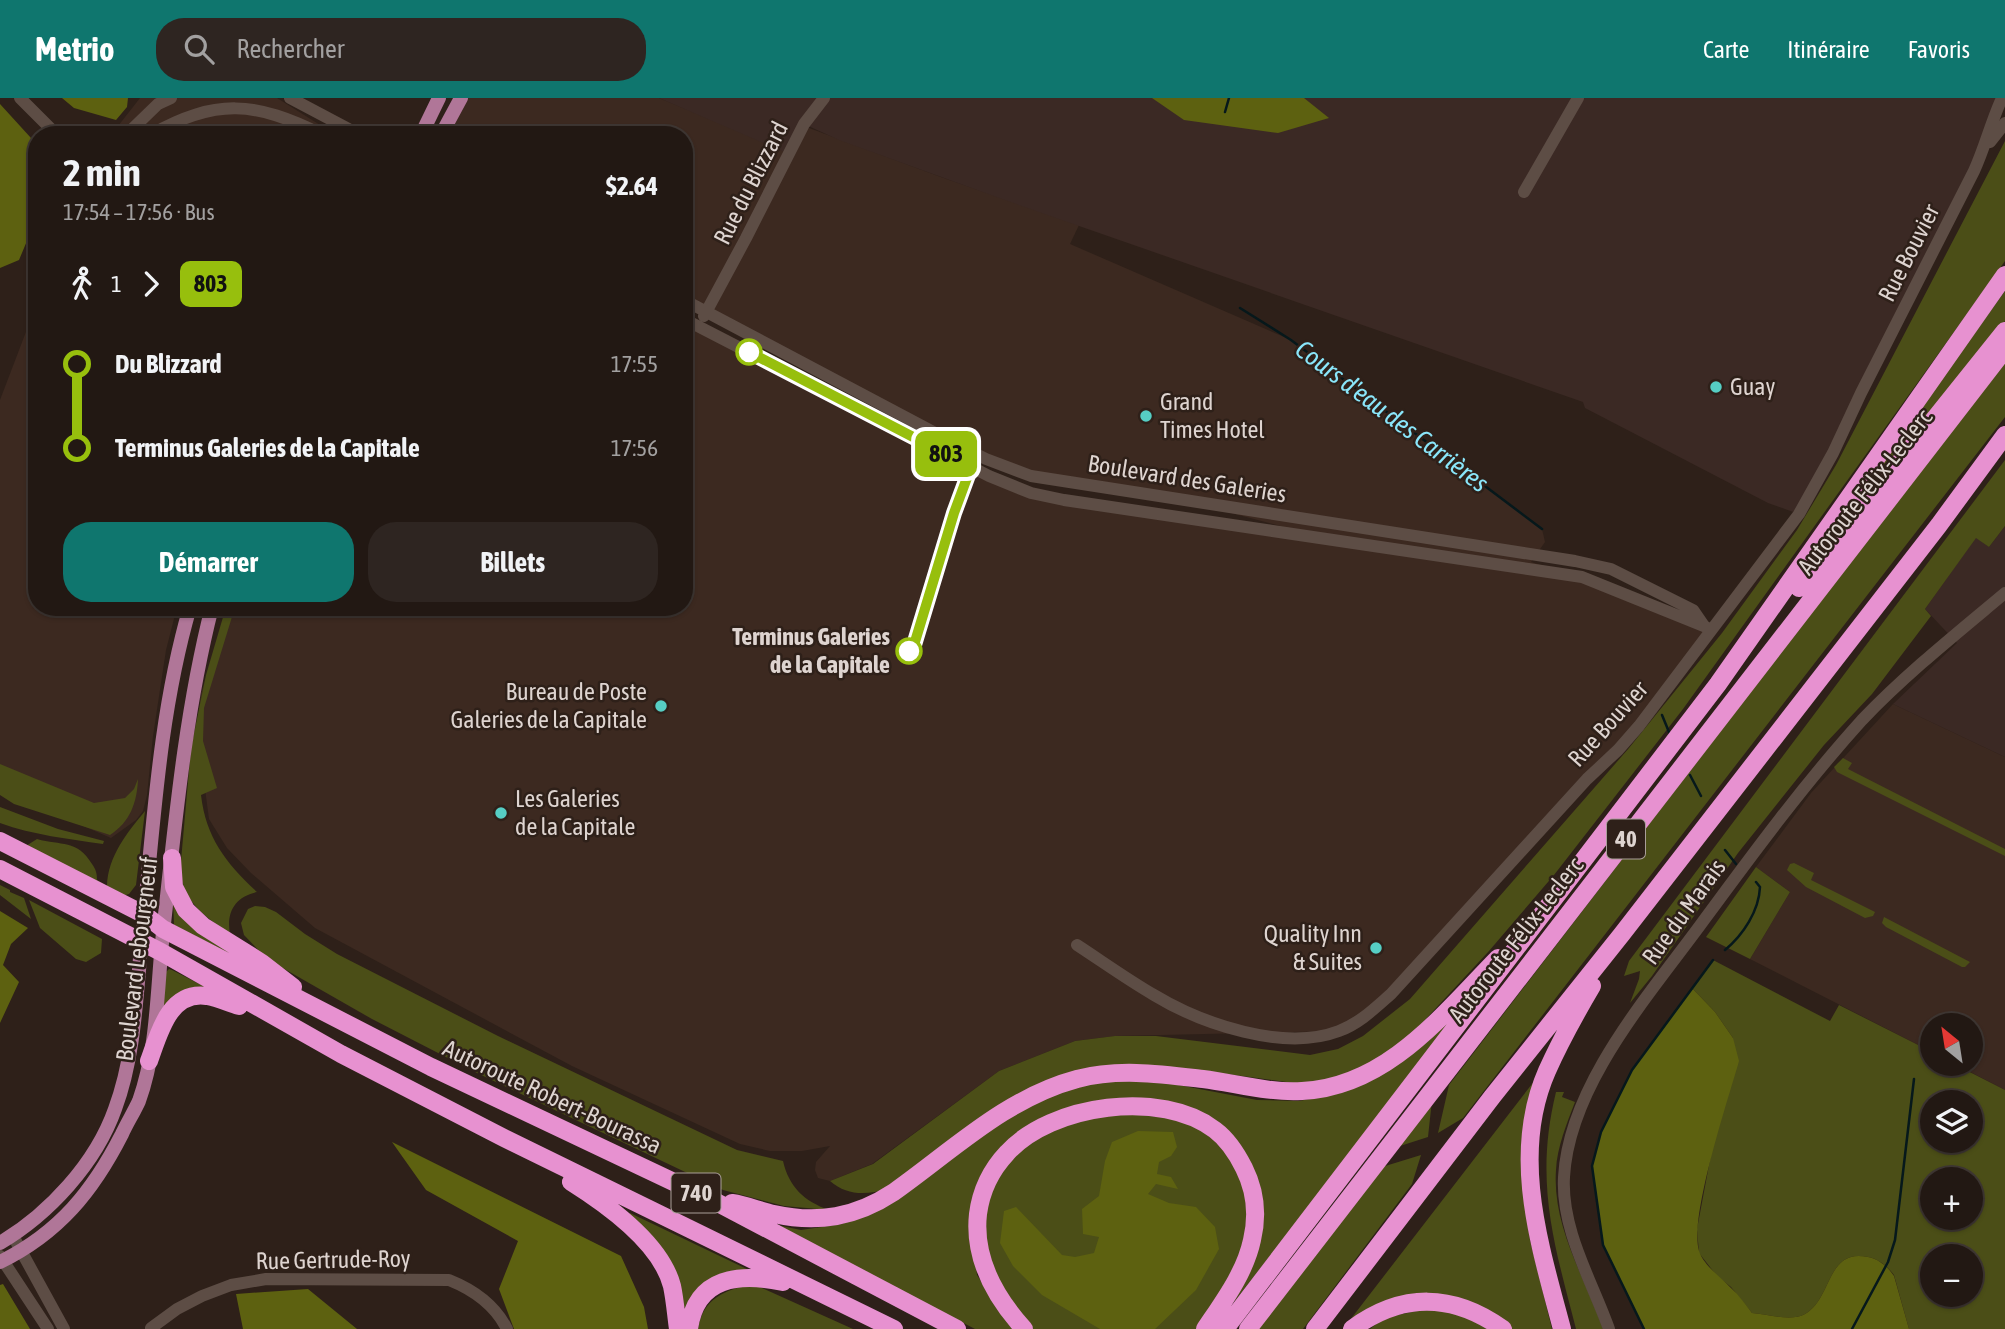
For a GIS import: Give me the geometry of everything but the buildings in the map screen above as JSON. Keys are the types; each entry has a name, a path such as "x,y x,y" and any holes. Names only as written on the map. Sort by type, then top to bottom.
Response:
{"highway":[{"path":"1225,1329 1718,684 2005,275"},
{"path":"1718,684 1761,636 2005,331"},
{"name":"Autoroute Félix-Leclerc","path":"1248,1329 2005,349"},
{"name":"40","path":"1315,1329 1492,1097 1931,536 2005,435"},
{"name":"Autoroute Robert-Bourassa","path":"0,841 145,915 163,929 325,1014 430,1067 718,1203 957,1329"},
{"path":"172,858 174,887 186,911 202,926 262,963 325,1014"},
{"path":"0,869 161,951"},
{"path":"718,1203 736,1203 799,1219 822,1220 845,1216 875,1205 1013,1105 1041,1091 1077,1079 1123,1072 1299,1091 1344,1084 1397,1056 1418,1038 1548,909"},
{"path":"1562,1329 1538,1239 1529,1187 1532,1130 1546,1072 1622,934"},
{"name":"740","path":"161,951 270,1015 504,1138 894,1329"},
{"path":"149,1061 167,1014 185,1000 205,996 270,1015"},
{"path":"1330,1329 1492,1097"},
{"path":"1024,1329 986,1275 977,1227 984,1188 1009,1151 1042,1128 1083,1112 1133,1106 1178,1111 1216,1130 1237,1153 1250,1179 1255,1201 1252,1243 1233,1287 1205,1329"},
{"path":"504,1138 608,1206 642,1239 661,1262 672,1284 678,1329"},
{"path":"689,1329 692,1312 699,1301 711,1289 729,1279 750,1276 808,1287"},
{"path":"1352,1329 1368,1318 1399,1304 1432,1300 1466,1308 1503,1329"}],"main road":[{"path":"425,126 439,98"},
{"path":"447,126 461,98"},
{"name":"Boulevard Lebourgneuf","path":"6,1240 40,1214 83,1167 102,1138 115,1110 124,1080 135,1015 162,753 178,654 188,616"},
{"name":"Boulevard Lebourgneuf","path":"1,1259 21,1251 60,1222 105,1168 139,1101 149,1061 163,929 198,661 210,616"}],"street":[{"path":"20,98 48,126"},
{"path":"135,126 158,104 171,98"},
{"path":"290,98 343,126"},
{"name":"Rue du Blizzard","path":"698,326 804,124 824,98"},
{"path":"1524,191 1578,98"},
{"name":"Rue Bouvier","path":"1077,945 1155,996 1194,1015 1278,1037 1301,1039 1320,1036 1354,1024 1391,994 1587,779 1618,750 1708,629 1799,514 1833,453 1985,148 2002,98"},
{"path":"162,126 194,107 225,100 257,104 304,126"},
{"name":"Rue Bouvier","path":"1985,148 2005,123"},
{"name":"Boulevard des Galeries","path":"693,304 956,444 1031,476 1575,561 1611,569 1693,610 1708,629"},
{"name":"Boulevard des Galeries","path":"693,324 989,476 1031,493 1582,577 1708,629"},
{"name":"Rue du Marais","path":"1609,1329 1572,1233 1564,1185 1570,1138 1582,1103 1601,1064 1752,855 1847,739 1925,660 2005,593"},
{"path":"6,1240 21,1251 64,1329"},
{"path":"1,1259 48,1329"},
{"name":"Rue Gertrude-Roy","path":"150,1329 177,1309 202,1296 231,1285 266,1279 449,1280 487,1301 508,1329"}],"shaded area":[{"path":"62,98 128,98 127,107 116,120 74,108"},
{"path":"140,98 277,98 322,126 118,126"},
{"path":"461,98 659,98 787,153 801,125 1079,225 1070,244 1291,340 1542,529 1545,542 1531,562 1582,577 1712,631 1639,726 1391,994 1338,1031 1116,1036 1075,1041 999,1071 872,1164 830,1181 818,1178 816,1162 830,1146 802,1151 770,1151 740,1144 572,1066 315,928 251,873 227,848 209,819 197,728 201,693 226,616 693,616 693,324 1031,493 1284,527 1186,501 1031,476 693,305 693,126 446,126"},
{"path":"659,98 2002,98 1985,148 1799,514 1768,503 1585,408 1583,402 1002,199 839,140 804,124 789,154"},
{"path":"1152,98 1304,98 1329,118 1278,133 1184,120"},
{"path":"0,104 28,135 28,238 19,260 0,268"},
{"path":"28,327 28,616 175,616 166,650 143,811 136,820 111,838 0,790 0,400"},
{"path":"2005,526 2005,757 1893,704 1957,643 1925,609 1976,537 1989,547"},
{"path":"1893,704 2005,757 2005,1090 1978,1076 1983,1076 1983,1013 1920,1013 1920,1046 1750,959 1790,892 1756,867 1811,793"},
{"path":"0,911 28,928 11,944 3,965 19,982 0,1023"},
{"path":"1692,988 1715,1012 1733,1038 1739,1061 1704,1186 1697,1235 1701,1256 1752,1313 1786,1317 1805,1314 1814,1307 1831,1276 1844,1260 1854,1256 1872,1258 1883,1264 1894,1276 1909,1329 1644,1329 1603,1245 1592,1166 1601,1132 1632,1070"},
{"path":"1138,1131 1173,1132 1177,1147 1171,1156 1159,1162 1157,1174 1171,1177 1178,1189 1156,1184 1148,1194 1169,1203 1196,1207 1215,1227 1219,1249 1196,1290 1155,1329 1100,1329 1042,1295 1013,1266 1000,1243 1004,1211 1016,1207 1062,1255 1075,1257 1094,1253 1099,1237 1083,1234 1082,1209 1099,1196 1105,1161 1112,1142"},
{"path":"392,1142 621,1256 644,1307 648,1329 514,1329 499,1289 518,1241 426,1190"},
{"path":"3,1284 30,1329 0,1329 0,1285"},
{"path":"308,1289 357,1329 243,1329 236,1294"}],"green space":[{"path":"2005,141 2005,261 1683,709 1554,875 1489,951 1410,1036 1378,1059 1332,1080 1301,1084 1204,1071 1067,1074 1030,1088 998,1106 887,1189 857,1193 830,1181 873,1164 999,1071 1075,1041 1115,1036 1156,1036 1310,1055 1338,1049 1363,1036 1410,999 1629,748 1722,633 1797,530 1836,465"},
{"path":"2005,291 2005,321 1829,534"},
{"path":"2005,360 2005,417 1463,1118 1438,1133 1449,1085"},
{"path":"2005,460 2005,526 1989,547 1976,538 1925,609 1931,616 1872,694 1824,745 1738,853 1630,1003 1640,971 1624,976 1629,961"},
{"path":"223,616 232,616 204,708 203,741 217,788 201,795 208,824 219,849 257,892 249,894 234,907 229,919 230,934 191,901 180,872 191,748 206,675"},
{"path":"1843,758 1852,763 1848,769 2005,849 2005,856 1837,772 1834,767"},
{"path":"0,764 94,803 125,798 134,789 138,779 134,804 123,824 110,835 14,804 0,795"},
{"path":"0,807 58,829 104,841 103,844 38,834 0,823"},
{"path":"145,811 136,885 129,894 122,896 26,846 37,839 74,847 92,864 97,880 107,886 115,855 125,836"},
{"path":"1794,863 1814,873 1811,880 1875,912 1873,916 1865,918 1806,887 1787,870 1790,864"},
{"path":"1756,867 1790,892 1750,959 1706,937"},
{"path":"0,885 24,898 31,919 0,895"},
{"path":"173,898 266,972 174,925"},
{"path":"29,900 102,939 101,953 86,962 76,959 40,928"},
{"path":"255,906 276,912 337,954 498,1036 737,1150 783,1161 789,1178 799,1192 829,1210 784,1206 723,1190 477,1073 372,1019 267,959 244,935 241,923 248,909"},
{"path":"1884,917 1970,962 1962,967 1886,927 1882,923"},
{"path":"1713,960 1830,1021 1839,1005 1920,1046 1920,1076 1978,1076 2005,1090 2005,1329 1909,1329 1894,1275 1883,1264 1868,1257 1854,1256 1844,1260 1831,1276 1814,1307 1805,1314 1793,1317 1752,1313 1731,1287 1717,1276 1699,1253 1697,1229 1733,1038 1715,1012 1692,988"},
{"path":"169,969 217,993 163,1009 166,972"},
{"path":"1480,987 1234,1302 1261,1221 1217,1125 1132,1100 1005,1145 971,1227 977,1275 1006,1319 1016,1329 975,1329 772,1224 801,1230 842,1224 876,1210 1028,1102 1080,1085 1127,1078 1257,1100 1299,1101 1341,1093"},
{"path":"1542,1071 1525,1201 1530,1240 1552,1329 1509,1329 1452,1298 1425,1293 1386,1301 1350,1320"},
{"path":"1556,1092 1564,1092 1562,1097 1575,1102 1558,1153 1556,1191 1559,1212 1571,1251 1603,1329 1576,1329 1554,1240 1549,1212 1547,1155"},
{"path":"1432,1100 1428,1137 1397,1147"},
{"path":"1123,1113 1185,1120 1210,1133 1228,1151 1249,1194 1244,1247 1229,1281 1197,1329 1033,1329 1004,1294 989,1267 983,1225 995,1176 1025,1144 1055,1129 1081,1119"},
{"path":"1421,1155 1412,1184 1303,1329 1257,1329 1382,1167"},
{"path":"630,1213 751,1271 685,1311 679,1281 628,1217"},
{"path":"753,1284 853,1329 698,1329 705,1310 717,1297"},
{"path":"1435,1307 1461,1311 1493,1329 1370,1329 1384,1318"}],"waterway":[{"name":"Cours d'eau des Carrières","path":"1225,112 1229,98"},
{"name":"Cours d'eau des Carrières","path":"1240,308 1291,340 1542,529"},
{"name":"Cours d'eau des Carrières","path":"1662,715 1669,732"},
{"name":"Cours d'eau des Carrières","path":"1690,775 1701,796"},
{"name":"Cours d'eau des Carrières","path":"1725,850 1736,864"},
{"name":"Cours d'eau des Carrières","path":"1725,950 1744,930 1753,914 1760,887 1756,882"},
{"name":"Cours d'eau des Carrières","path":"1644,1329 1603,1245 1592,1166 1601,1132 1632,1070 1713,960"},
{"path":"1852,1329 1888,1262 1895,1240 1914,1079"}],"bus line":[{"name":"803","path":"749,352 971,467 954,513 914,645 909,651"}],"place":[{"name":"Guay","path":"1716,387"},
{"name":"Grand Times Hotel","path":"1146,416"},
{"name":"Terminus Galeries de la Capitale","path":"909,651"},
{"name":"Bureau de Poste Galeries de la Capitale","path":"661,706"},
{"name":"Les Galeries de la Capitale","path":"501,813"},
{"name":"Quality Inn & Suites","path":"1376,948"}]}
